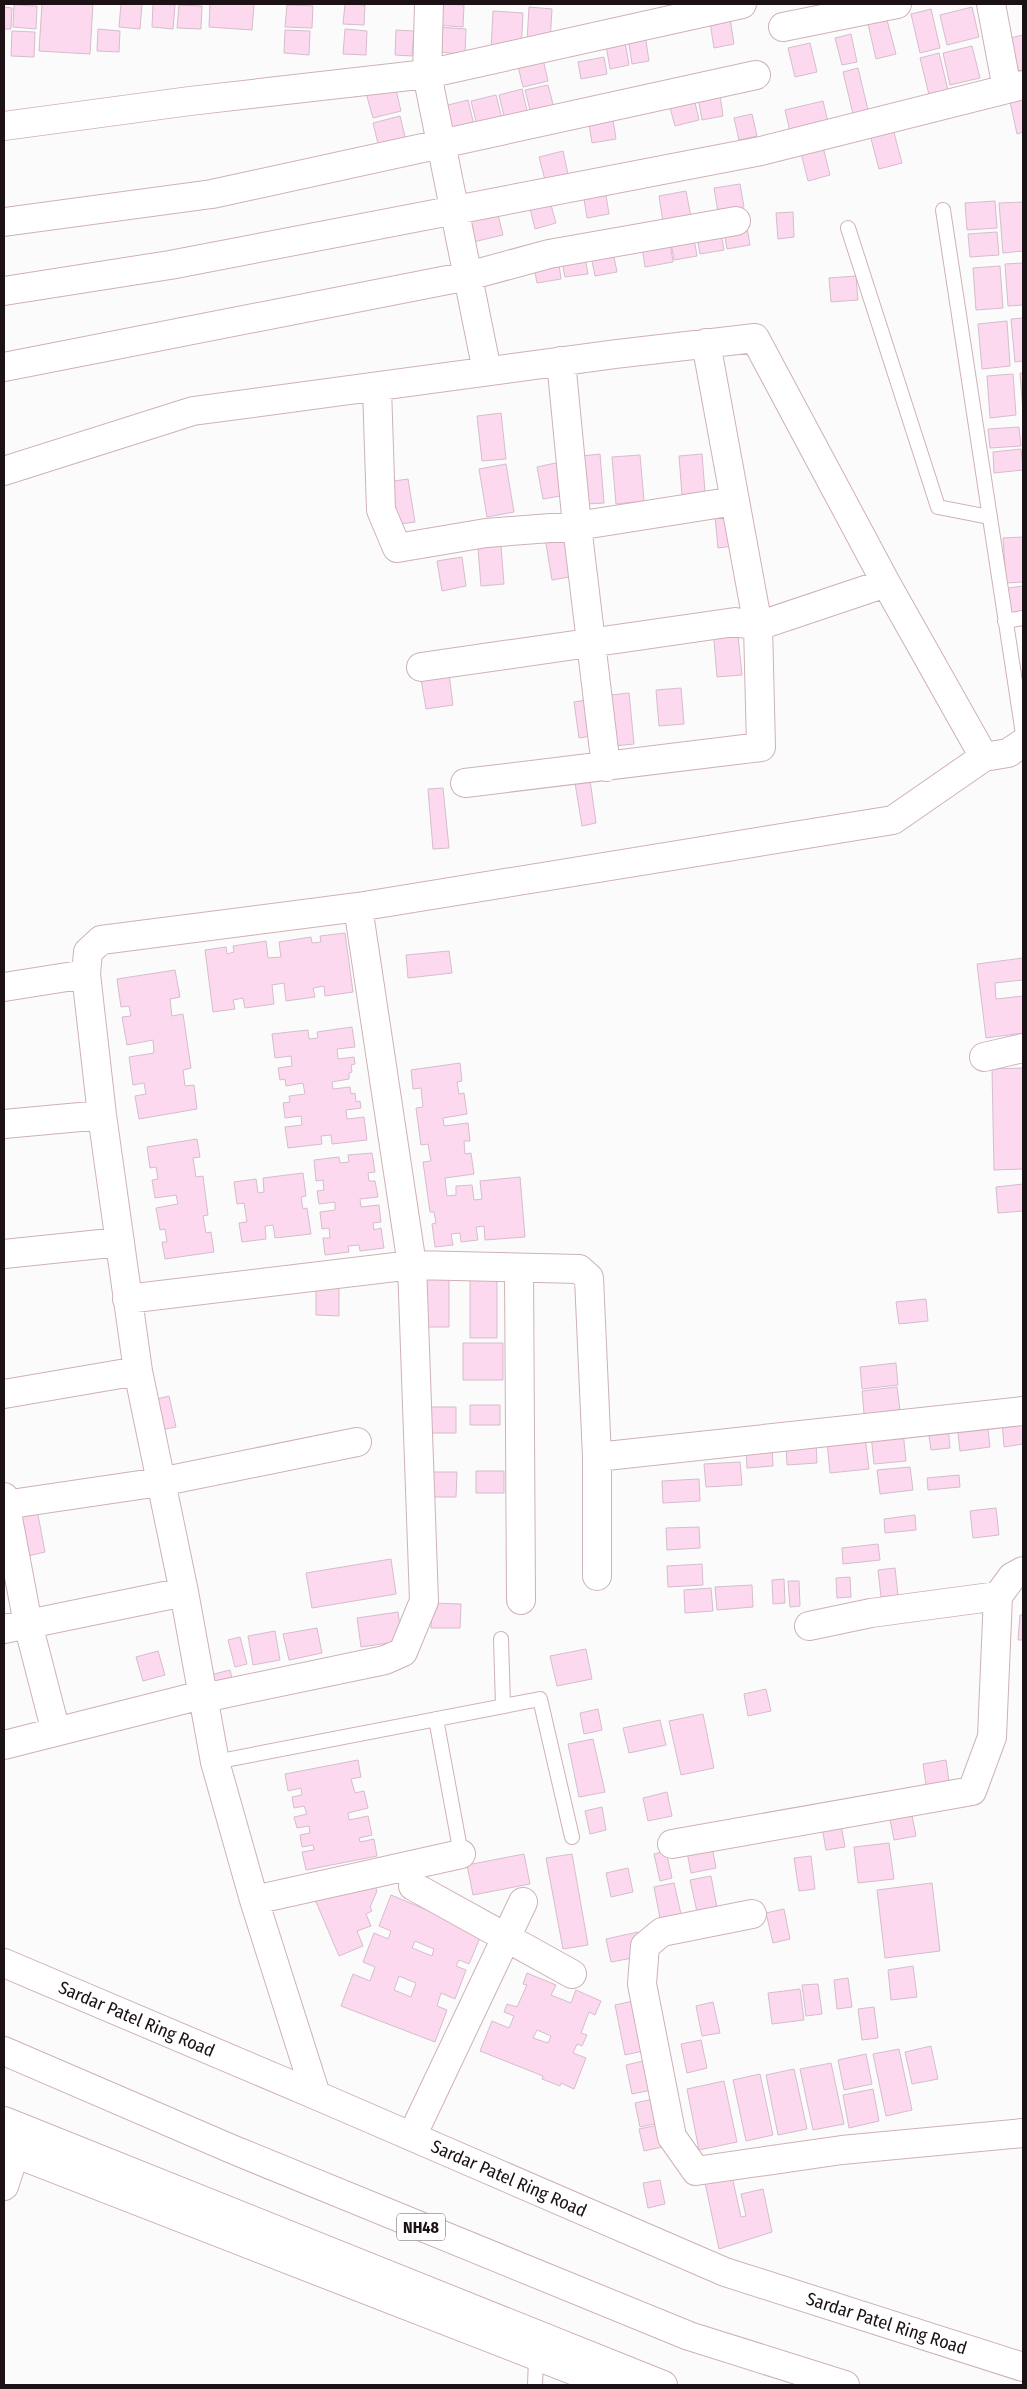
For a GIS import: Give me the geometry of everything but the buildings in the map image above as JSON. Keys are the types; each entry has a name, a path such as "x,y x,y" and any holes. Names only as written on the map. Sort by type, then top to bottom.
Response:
{"main road":[{"path":"429,4 427,74 487,371"},
{"path":"4,126 190,101 427,74 742,4"},
{"path":"783,27 897,4"},
{"path":"4,291 170,265 761,151 1015,87 990,4"},
{"path":"4,222 212,194 756,75"},
{"path":"4,367 468,276 549,254 736,221"},
{"path":"4,471 193,412 561,361 755,338 886,583 1012,749 894,820 358,907 101,940 88,952 86,974 102,1115 138,1371 184,1592 215,1762 254,1900 316,2095"},
{"path":"465,783 761,747 758,626 706,343"},
{"path":"561,361 577,526 606,767"},
{"path":"377,388 381,510 397,548 486,533 577,526 735,501"},
{"path":"421,667 735,622 758,626 886,583"},
{"path":"4,1745 202,1695 218,1695 376,1662 403,1652 424,1601 412,1265 358,907"},
{"path":"4,987 86,974"},
{"path":"984,1056 1023,1048"},
{"path":"4,1124 102,1115"},
{"path":"4,1254 120,1242"},
{"path":"127,1299 412,1265 578,1269 589,1278 597,1457 597,1576"},
{"path":"519,1269 521,1600"},
{"path":"4,1394 138,1371"},
{"path":"597,1457 1023,1412"},
{"path":"56,1732 16,1627 4,1502 160,1482 358,1442"},
{"path":"672,1844 972,1790 992,1737 998,1596 1012,1577 1023,1571"},
{"path":"16,1627 184,1592"},
{"path":"809,1626 871,1613 998,1596"},
{"path":"254,1900 461,1854"},
{"path":"413,1886 572,1974"},
{"path":"412,2136 523,1902"},
{"path":"752,1914 662,1932 645,1946 642,1984 672,2137 696,2170 842,2150 1023,2133"},
{"name":"Sardar Patel Ring Road","path":"4,1962 725,2272 1023,2367"},
{"name":"NH48","path":"4,2051 234,2150 689,2336 845,2385"},
{"path":"4,2121 663,2385"},
{"path":"4,2186 9,2151 536,2358 611,2385"}],"lane":[{"path":"943,210 1005,621 1012,749"},
{"path":"848,228 938,507 990,517"},
{"path":"1005,621 1023,618"},
{"path":"501,1638 503,1706"},
{"path":"215,1762 540,1699 572,1837"},
{"path":"436,1719 461,1854"},
{"path":"535,2385 536,2358"}]}
